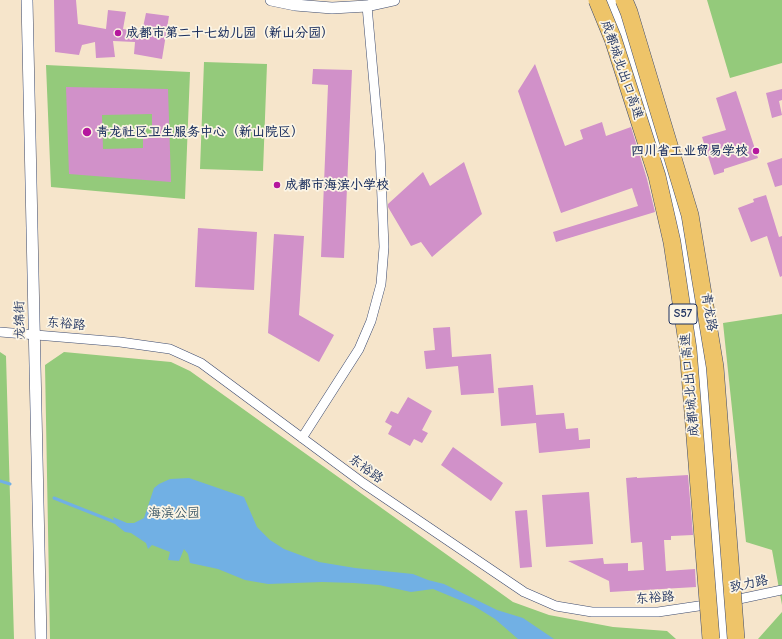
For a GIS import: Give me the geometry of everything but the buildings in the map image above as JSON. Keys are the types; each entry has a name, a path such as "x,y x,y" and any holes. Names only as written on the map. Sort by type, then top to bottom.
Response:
{"highway":[{"name":"成都城北出口高速","path":"597,0 613,39 657,176 672,242 688,349 711,639"},
{"name":"成都城北出口高速","path":"624,0 629,12 690,215 715,367 736,639"}],"street":[{"name":"龙绵街","path":"27,0 41,639"},
{"path":"270,0 295,6 332,8 367,6 394,0"},
{"name":"青龙路","path":"611,0 649,114 681,226 701,357 723,639"},
{"path":"302,438 358,349 371,321 381,284 384,247 380,151 367,6"},
{"name":"东裕路","path":"0,332 120,342 170,349 201,363 363,483 524,592 556,606 592,612 658,612 721,603"},
{"name":"致力路","path":"721,603 782,590"}],"green space":[{"path":"707,0 782,0 782,63 730,78"},
{"path":"204,62 267,64 263,171 200,169"},
{"path":"46,65 190,72 185,199 51,187"},
{"path":"782,314 782,605 772,550 746,542 723,323"},
{"path":"0,352 6,356 14,639 0,639"},
{"name":"海滨公园","path":"64,352 171,362 190,371 513,602 549,615 613,627 667,631 676,639 50,639 45,365"},
{"path":"782,612 782,639 758,639"}],"water":[{"path":"189,478 244,497 257,527 270,540 284,549 319,562 355,568 413,574 444,584 497,610 523,618 554,639 518,639 495,619 474,606 433,589 411,592 379,585 354,583 322,582 268,584 245,580 218,569 190,563 188,554 184,549 179,561 168,560 170,552 152,545 148,549 146,543 131,533 125,532 116,525 113,517 127,523 134,523 144,518 154,488 159,484 170,479"}],"waterway":[{"path":"0,481 10,484"},
{"path":"54,498 117,523"}],"place":[{"name":"成都市第二十七幼儿园（新山分园）","path":"118,33"},
{"name":"青龙社区卫生服务中心（新山院区）","path":"87,132"},
{"name":"四川省工业贸易学校","path":"756,151"},
{"name":"成都市海滨小学校","path":"277,185"}]}
